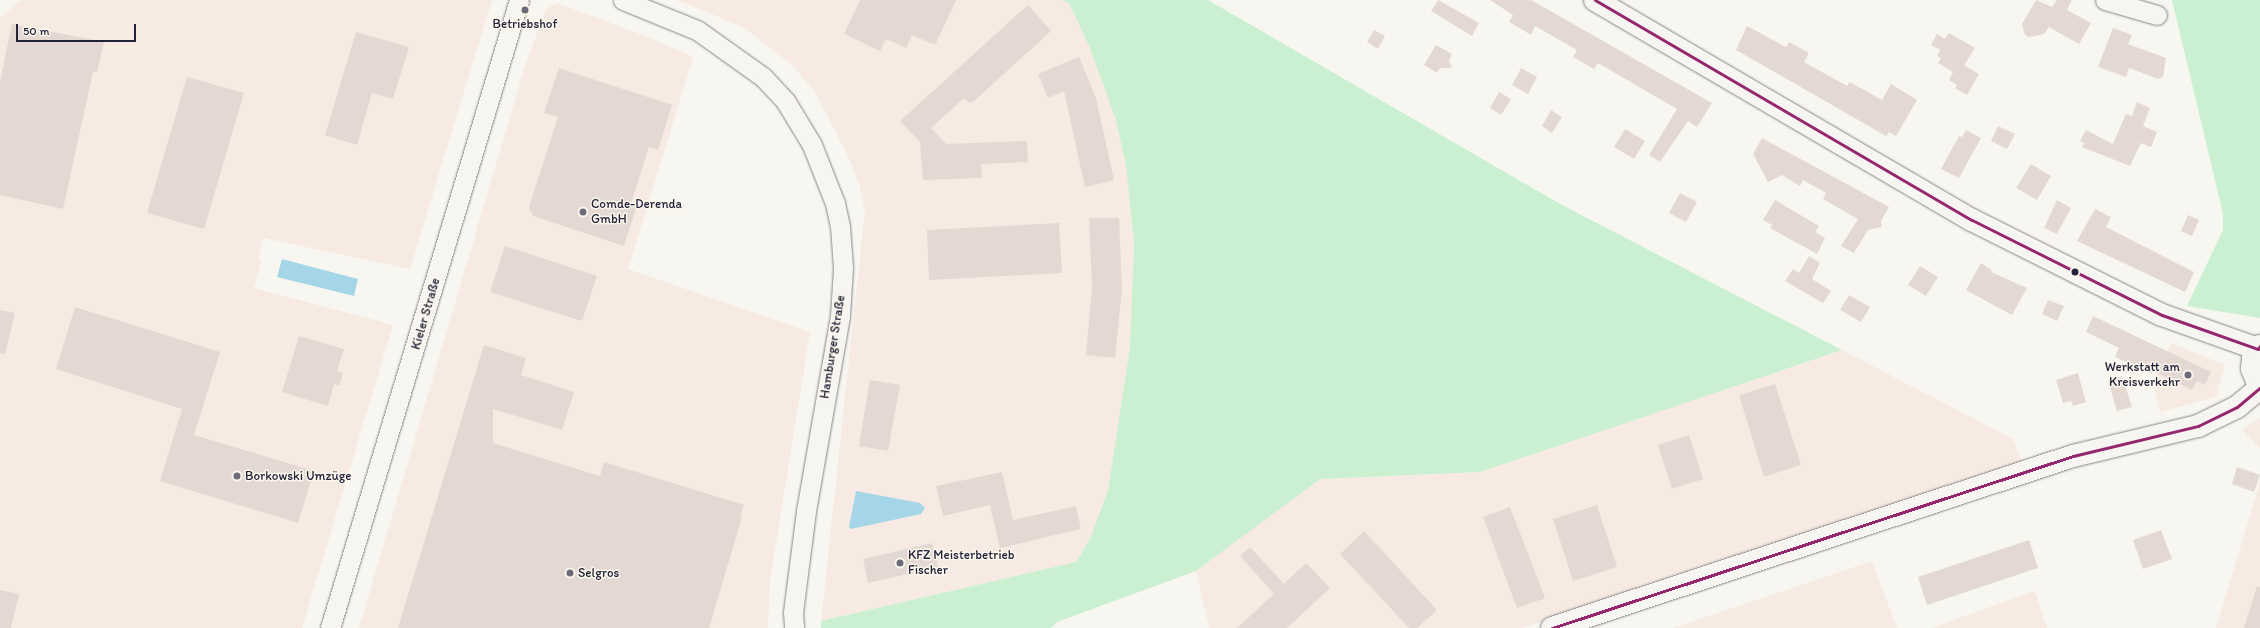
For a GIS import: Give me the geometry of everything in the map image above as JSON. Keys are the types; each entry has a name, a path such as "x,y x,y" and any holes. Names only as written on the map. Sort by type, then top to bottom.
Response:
{"street":[{"name":"Kieler Straße","path":"330,628 519,0"},
{"name":"Hamburger Straße","path":"623,0 697,30 763,77 786,102 812,145 835,203 840,226 843,268 840,316 806,511 793,612 794,628"},
{"path":"1552,628 2044,466 2108,447 2198,426 2237,407 2260,388 2252,369 2259,348 2162,316 1979,224 1596,0"},
{"path":"2105,0 2157,15"}],"shaded area":[{"path":"492,0 410,269 263,238 258,259 261,260 254,288 393,325 302,628 0,628 0,18 20,1"},
{"path":"677,0 1062,0 1069,3 1089,46 1116,120 1126,165 1134,243 1130,347 1108,490 1090,539 1076,562 821,621 865,210 859,184 848,156 815,92 792,65 743,27"},
{"path":"557,3 643,35 693,57 628,269 810,332 770,581 768,628 359,628 525,66 546,9"},
{"path":"2171,343 2225,365 2216,397 2160,412 2153,381"},
{"path":"1842,350 2013,439 2023,465 1522,628 1209,628 1196,571 1320,479 1480,472"},
{"path":"2260,418 2260,448 2242,430"},
{"path":"2260,483 2260,628 2216,628"},
{"path":"1872,561 1897,628 1673,628"},
{"path":"2035,591 2047,628 1931,628"}],"green space":[{"path":"1062,0 1208,0 1562,205 1842,350 1480,472 1320,479 1196,571 1057,622 1051,628 821,628 821,621 1076,562 1090,539 1108,490 1130,347 1134,243 1126,165 1116,120 1089,46 1069,3"},
{"path":"2172,0 2260,0 2260,318 2187,306 2223,230 2223,214"}],"water":[{"path":"282,259 358,279 354,296 277,277"},
{"path":"856,491 920,503 925,508 921,514 851,529 849,527"}],"building":[{"path":"860,0 956,0 935,45 912,35 906,48 886,39 880,51 844,34"},
{"path":"1438,0 1479,23 1472,36 1431,11"},
{"path":"1490,0 1531,0 1712,103 1697,127 1688,121 1660,162 1649,155 1677,109 1598,63 1594,69 1573,57 1577,50 1535,26 1531,35 1509,22 1513,15"},
{"path":"2036,0 2052,7 2057,0 2072,0 2067,10 2091,23 2079,44 2049,27 2044,34 2029,37 2025,35 2022,24"},
{"path":"1028,5 1051,31 973,102 968,102 964,98 931,128 946,144 1027,141 1028,162 981,164 982,178 923,180 920,142 900,121"},
{"path":"12,24 104,42 97,72 93,72 63,209 0,195 0,82"},
{"path":"1747,26 1786,47 1789,42 1809,53 1804,62 1847,86 1850,82 1882,100 1891,84 1917,100 1896,136 1889,132 1886,136 1736,50"},
{"path":"2113,28 2132,35 2128,44 2166,58 2163,77 2158,79 2129,68 2126,77 2098,67"},
{"path":"1374,30 1385,36 1378,49 1367,42"},
{"path":"356,32 409,47 393,99 372,93 357,145 325,135"},
{"path":"1949,33 1975,48 1964,65 1979,74 1967,95 1955,88 1957,85 1949,80 1953,72 1938,63 1941,58 1937,56 1940,50 1931,45 1937,34 1945,39"},
{"path":"1436,45 1452,54 1449,61 1452,68 1440,68 1437,73 1424,65"},
{"path":"1079,57 1096,98 1114,180 1085,187 1064,91 1048,98 1038,74"},
{"path":"559,68 672,105 658,150 649,147 631,203 637,205 624,246 533,216 529,207 558,117 544,113"},
{"path":"1521,68 1537,77 1528,94 1512,85"},
{"path":"187,77 244,93 204,229 147,213"},
{"path":"1499,92 1511,99 1501,115 1490,108"},
{"path":"2137,102 2150,108 2143,126 2157,132 2151,147 2141,143 2130,166 2082,147 2084,143 2080,141 2086,130 2113,144 2126,114 2132,116"},
{"path":"1551,110 1562,117 1552,133 1542,126"},
{"path":"1998,126 2015,134 2007,149 1991,141"},
{"path":"1625,129 1645,141 1634,159 1614,147"},
{"path":"1966,130 1981,138 1959,178 1941,169 1959,136 1962,137"},
{"path":"1762,138 1889,207 1881,221 1882,227 1868,230 1854,253 1841,246 1858,219 1823,199 1826,193 1803,180 1800,186 1782,175 1768,182 1753,154"},
{"path":"2031,164 2051,176 2037,200 2016,188"},
{"path":"1680,193 1697,202 1686,222 1669,213"},
{"path":"1775,200 1819,226 1815,232 1825,238 1817,254 1770,228 1772,225 1763,220"},
{"path":"2057,200 2071,208 2057,234 2044,228"},
{"path":"2095,209 2111,217 2106,227 2194,272 2185,292 2077,241"},
{"path":"2188,215 2199,220 2192,236 2181,231"},
{"path":"1089,218 1119,218 1122,290 1115,358 1086,355 1092,288"},
{"path":"1059,223 1062,273 929,280 927,230"},
{"path":"505,246 597,276 582,321 490,292"},
{"path":"1809,256 1820,263 1812,279 1831,291 1823,303 1785,281 1793,269 1799,273"},
{"path":"1981,263 1992,270 1991,272 2027,288 2012,315 1966,290"},
{"path":"1920,266 1938,277 1926,296 1908,285"},
{"path":"1849,295 1870,307 1861,322 1840,310"},
{"path":"2048,300 2064,306 2057,321 2042,314"},
{"path":"75,307 220,352 194,435 314,471 298,523 160,481 182,409 56,369"},
{"path":"0,310 15,313 5,354 0,353"},
{"path":"2093,316 2211,372 2205,385 2197,381 2192,390 2153,371 2152,374 2115,357 2119,348 2086,332"},
{"path":"299,336 344,349 337,371 343,373 339,386 334,384 328,406 282,392"},
{"name":"Selgros","path":"484,345 526,358 521,375 574,392 562,430 493,409 493,443 600,476 604,462 744,505 740,516 742,517 709,628 398,628"},
{"path":"2078,373 2086,402 2073,406 2071,401 2063,403 2056,380"},
{"path":"2122,376 2132,407 2117,411 2108,381"},
{"path":"870,380 900,385 888,451 859,446"},
{"path":"1775,384 1801,465 1764,477 1739,395"},
{"path":"1689,435 1703,479 1672,489 1658,445"},
{"path":"2237,467 2260,475 2254,492 2232,484"},
{"path":"1002,472 1013,520 1076,506 1081,529 1000,548 990,505 943,516 936,486"},
{"path":"1597,505 1617,567 1573,581 1553,519"},
{"path":"1510,507 1545,598 1517,608 1483,517"},
{"path":"2161,530 2172,559 2143,569 2133,540"},
{"path":"1364,531 1437,610 1417,628 1409,628 1340,554"},
{"path":"2029,540 2038,568 1927,605 1918,577"},
{"name":"KFZ Meisterbetrieb Fischer","path":"932,543 938,567 868,583 863,559"},
{"path":"1250,547 1284,584 1306,563 1330,588 1287,628 1237,628 1274,594 1240,556"},
{"path":"2257,586 2260,587 2260,628 2244,628"},
{"path":"0,590 19,594 11,628 0,628"}],"transit line":[{"path":"1595,0 1972,220 2162,315 2258,349 2260,346"},
{"path":"1552,628 2073,456 2198,426 2237,407 2260,388"}],"place":[{"name":"Betriebshof","path":"525,10"},
{"name":"Comde-Derenda GmbH","path":"583,212"},
{"name":"Werkstatt am Kreisverkehr","path":"2188,375"},
{"name":"Borkowski Umzüge","path":"237,476"},
{"name":"KFZ Meisterbetrieb Fischer","path":"900,563"},
{"name":"Selgros","path":"570,573"}]}
